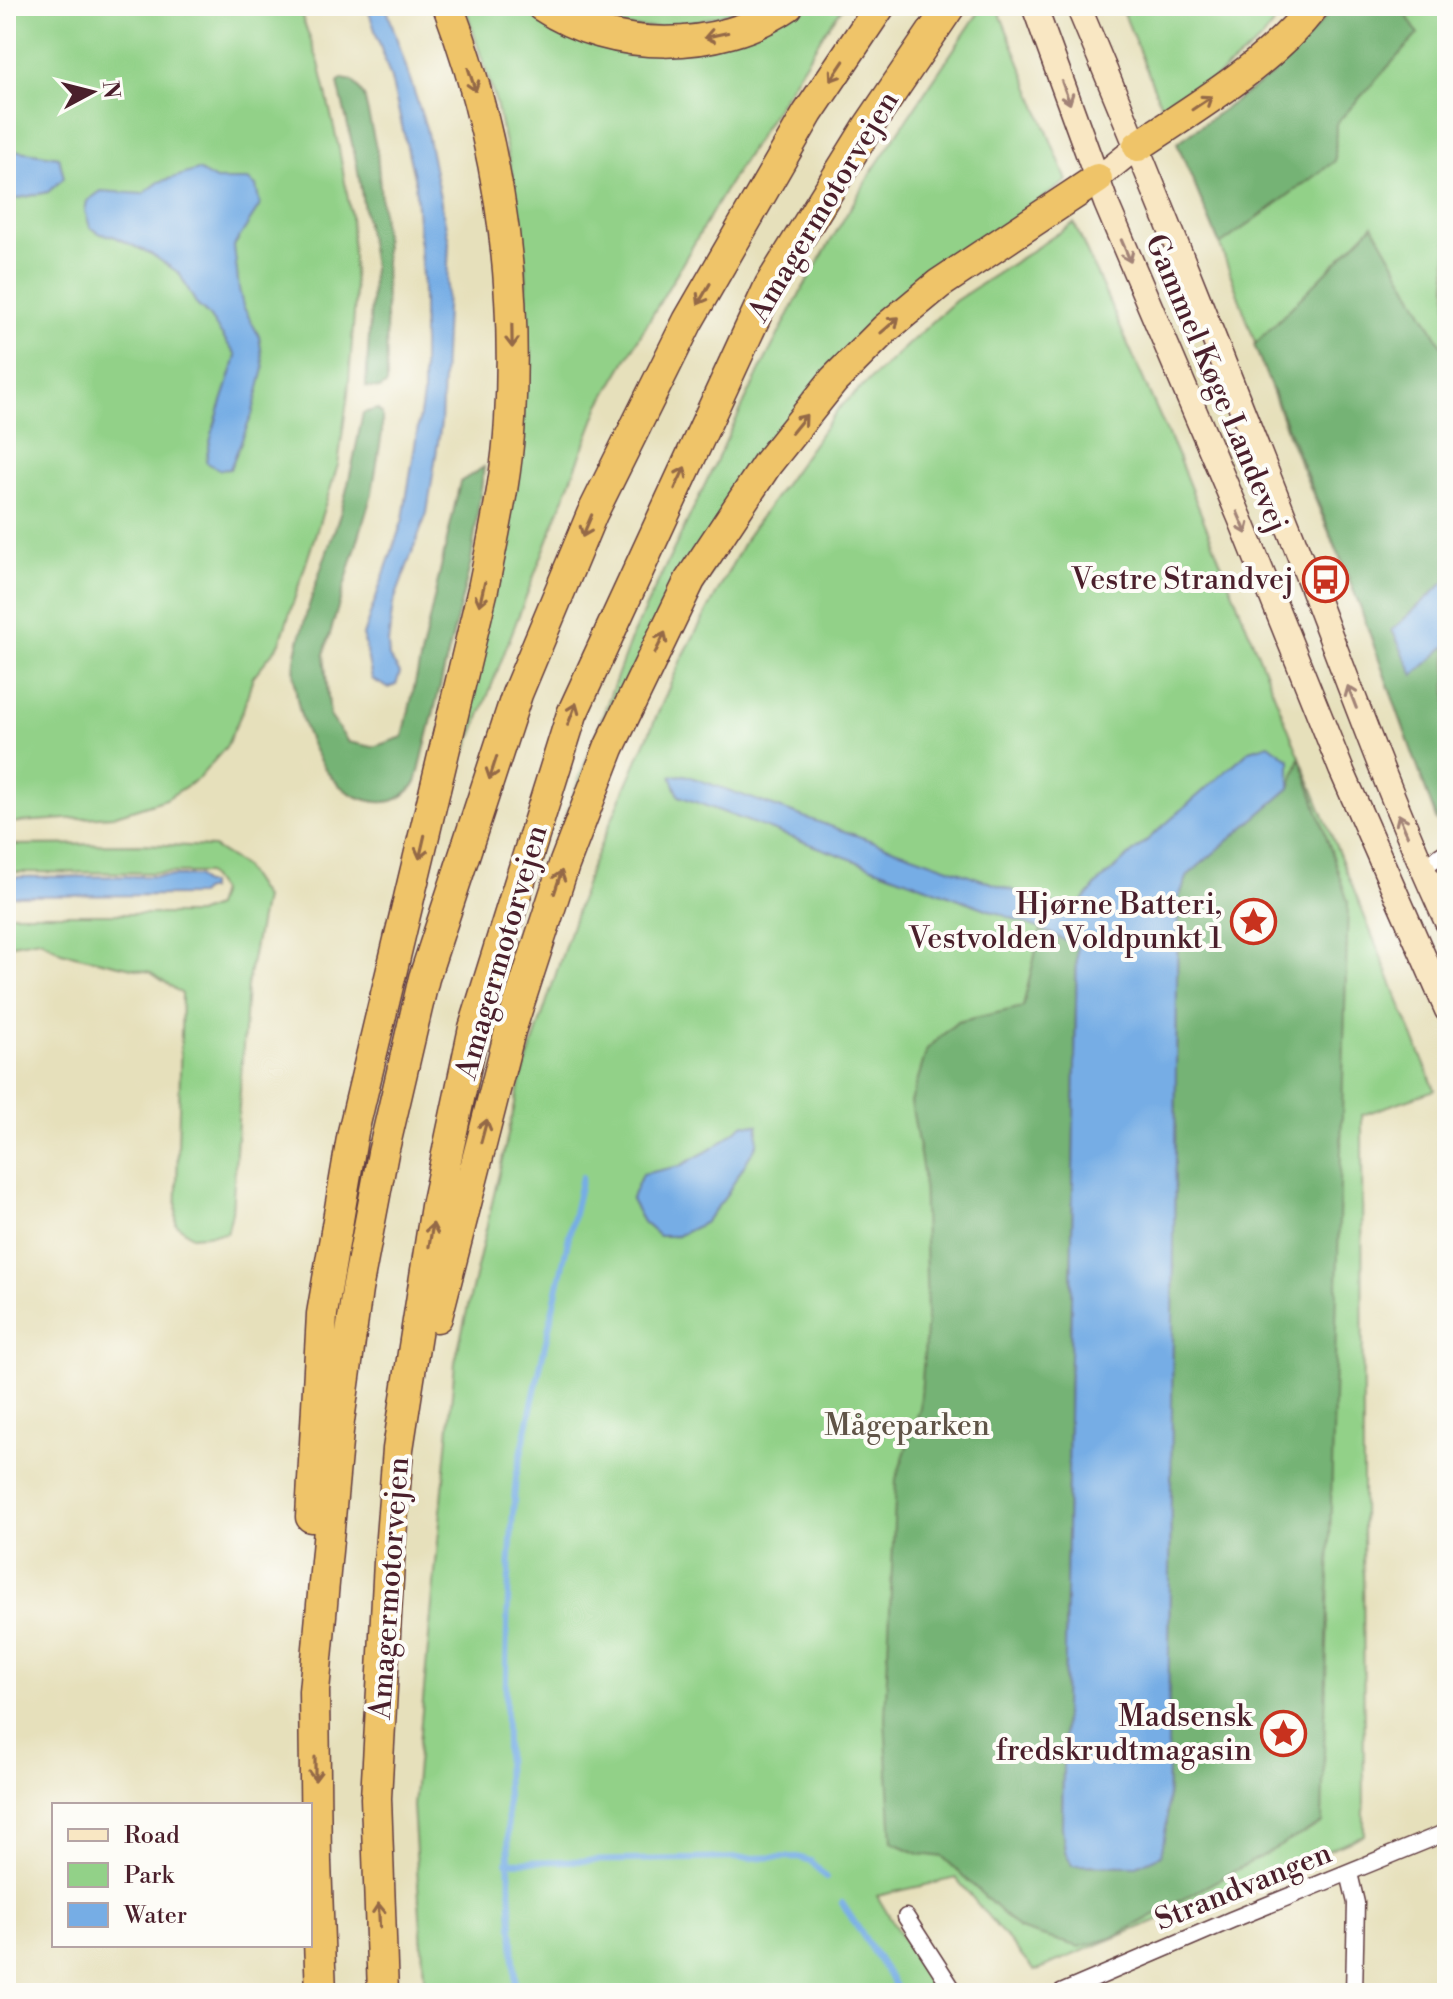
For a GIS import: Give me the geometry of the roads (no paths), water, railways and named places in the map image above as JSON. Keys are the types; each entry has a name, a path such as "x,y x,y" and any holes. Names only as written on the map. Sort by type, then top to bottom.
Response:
{"highway":[{"path":"314,1691 308,1588 322,1314 353,1132 489,561 500,506 510,423 512,338 507,254 497,185 476,89 448,6"},
{"path":"542,6 597,32 643,41 689,41 734,31 788,6"},
{"name":"Amagermotorvejen","path":"321,1993 314,1691 339,1421 357,1290 383,1153 424,978 517,694 592,514 688,321 808,113 880,6"},
{"name":"Amagermotorvejen","path":"383,1993 376,1798 398,1449 436,1206 474,1028 572,714 770,285 868,127 950,6"},
{"path":"1138,146 1239,78 1304,19 1314,6"},
{"path":"389,1562 443,1288 510,1031 564,865 609,748 690,580 767,464 834,380 874,339 939,284 1097,179"}],"main road":[{"name":"Gammel Køge Landevej","path":"1078,6 1138,146 1380,770 1447,922"},
{"name":"Gammel Køge Landevej","path":"1037,13 1097,179 1296,653 1341,769 1447,1010"},
{"path":"1097,179 1138,146"}],"street":[{"path":"1422,868 1447,851"},
{"name":"Strandvangen","path":"1061,1993 1447,1832"},
{"path":"1349,1873 1356,1903 1354,1993"},
{"path":"906,1917 955,1993"}],"water":[{"path":"367,6 386,6 426,128 449,242 441,423 427,513 393,604 389,657 400,673 396,685 388,688 372,679 363,635 403,519 423,396 423,289 415,181 391,79"},
{"path":"6,149 59,157 64,178 48,192 6,201"},
{"path":"198,170 216,180 248,180 256,186 260,205 234,246 243,306 259,336 264,369 252,415 230,469 219,470 206,462 236,356 208,315 197,305 179,273 151,254 90,227 85,211 87,201 101,191 143,194 159,182"},
{"path":"1447,580 1447,645 1414,675 1392,630"},
{"path":"1269,744 1290,760 1290,788 1188,875 1178,900 1167,1822 1161,1855 1137,1866 1072,1865 1065,1851 1062,1827 1077,946 1041,929 679,796 671,776 685,775 1076,910 1097,884 1250,750"},
{"path":"197,876 204,884 209,884 209,890 199,895 6,896 6,877"},
{"path":"744,1124 758,1125 757,1144 724,1199 704,1223 677,1236 659,1236 643,1222 631,1200 642,1174 680,1166 715,1147"}],"waterway":[{"path":"516,1993 506,1735 508,1606 516,1477 582,1177"},
{"path":"507,1862 798,1857 811,1861 826,1878"},
{"path":"842,1903 900,1993"}],"place":[{"name":"Vestre Strandvej","path":"1325,579"},
{"name":"Hjørne Batteri, Vestvolden Voldpunkt 1","path":"1253,921"},
{"name":"Madsensk fredskrudtmagasin","path":"1283,1733"}],"park label":[{"name":"Mågeparken","path":"907,1425"}]}
